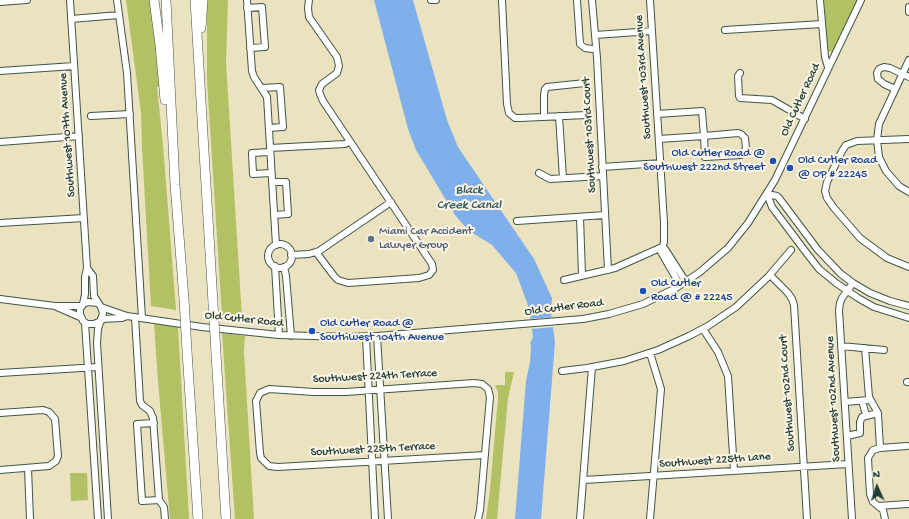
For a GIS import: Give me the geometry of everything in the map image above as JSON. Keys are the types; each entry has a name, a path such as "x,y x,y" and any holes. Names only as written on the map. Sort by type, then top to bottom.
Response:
{"highway":[{"path":"154,0 175,185"},
{"path":"166,0 175,185 198,519"},
{"path":"195,0 226,519"},
{"path":"198,39 202,27 203,0"}],"street":[{"path":"0,2 26,0"},
{"name":"Southwest 107th Avenue","path":"70,0 87,268"},
{"path":"117,0 126,66 130,114 139,318 140,401 142,405 152,414 154,423 159,500 164,507 165,519"},
{"path":"247,0 252,71 254,77 267,97 276,245"},
{"path":"309,0 309,17 337,57 339,66 337,73 322,84 319,90 320,94 432,264 433,270 430,275 419,278 353,283 343,282 334,276 316,252"},
{"path":"431,0 436,0"},
{"path":"502,0 507,104 509,113 515,118 587,115"},
{"path":"577,0 580,44 585,48 592,49"},
{"name":"Southwest 103rd Court","path":"592,0 608,270"},
{"name":"Southwest 103rd Avenue","path":"650,0 664,242 661,252 680,285"},
{"path":"820,0 825,57 828,67"},
{"name":"Old Cutler Road","path":"100,305 127,316 208,328 291,336 366,337 559,322 597,317 631,308 654,299 686,282 707,267 728,248 748,223 775,180 828,67 862,0"},
{"path":"248,8 262,7 265,47 250,48"},
{"path":"909,7 909,12"},
{"path":"71,19 119,15"},
{"path":"725,30 822,24"},
{"path":"595,35 652,31"},
{"path":"909,60 879,124 877,140 879,156 886,171 899,186 909,192"},
{"path":"0,71 74,66"},
{"path":"895,89 880,82 877,76 877,71 882,67 887,67 909,77"},
{"path":"740,73 738,76 740,98 772,100 804,119"},
{"path":"544,117 544,95 547,87 585,83"},
{"path":"262,88 280,87 282,127 268,128"},
{"path":"657,114 702,111 704,136 705,157 741,155 746,149 745,138 741,134 704,136 658,139"},
{"path":"91,116 130,114"},
{"path":"559,116 563,178"},
{"path":"0,142 79,136"},
{"path":"909,139 858,141 846,145 842,150 825,188 826,196 830,202 849,227 860,238 887,258 909,267"},
{"path":"271,172 253,174 252,153 270,150 345,144 350,141"},
{"path":"602,166 660,163"},
{"path":"539,173 550,179 603,176"},
{"path":"272,182 286,182 288,214 274,215"},
{"path":"767,194 777,196 779,198 826,259 853,283 880,297 909,306"},
{"path":"767,194 772,207 812,260 828,276 846,291 874,307 909,318"},
{"path":"291,255 316,252 391,202"},
{"path":"518,221 605,215"},
{"path":"580,216 582,275"},
{"path":"0,223 84,218"},
{"path":"274,266 284,267 290,262 291,255 286,246 280,244 276,245 270,250 268,257 269,261 274,266 278,304 279,335"},
{"path":"564,280 608,270 662,247 665,249 686,282"},
{"path":"562,371 624,361 675,343 703,328 736,307 770,275 791,250"},
{"path":"284,267 291,336"},
{"path":"80,317 85,294 85,276 87,268"},
{"path":"87,268 93,276 94,294 103,313 97,335 108,519"},
{"name":"Southwest 102nd Court","path":"770,275 788,293 794,305 807,519"},
{"name":"Southwest 102nd Avenue","path":"852,519 839,305 846,291 853,283"},
{"path":"0,299 55,306 82,305 91,302 100,305"},
{"path":"278,304 288,303"},
{"path":"55,306 80,317 85,323 92,325 101,320"},
{"name":"Old Cutler Road","path":"101,320 122,318 127,316"},
{"path":"85,323 98,519"},
{"path":"703,328 721,357 728,376 734,471"},
{"path":"377,336 388,519"},
{"path":"366,337 375,519"},
{"path":"841,346 884,350"},
{"path":"865,348 869,400 875,407 878,414 880,448"},
{"path":"650,353 661,389 650,519"},
{"path":"0,373 98,367"},
{"path":"580,519 592,367"},
{"name":"Southwest 224th Terrace","path":"264,463 260,453 256,404 258,396 263,391 271,389 314,392 369,391 476,383 482,384 487,388 490,397 485,455"},
{"path":"845,402 869,400"},
{"path":"862,401 866,415"},
{"path":"0,413 43,410 52,414 55,419 58,456 54,463 47,466 0,470"},
{"path":"847,436 860,433 860,420 862,416 878,414"},
{"path":"154,423 137,424 142,500 159,500"},
{"path":"885,519 883,510 873,502 870,496 868,460 871,452 875,448 906,446"},
{"path":"478,519 485,455"},
{"name":"Southwest 225th Terrace","path":"264,463 268,466 278,467 485,455"},
{"name":"Southwest 225th Lane","path":"584,480 848,464"},
{"path":"28,468 30,519"},
{"path":"878,506 908,504"}],"green space":[{"path":"126,0 151,0 160,87 157,87 176,310 151,306 141,113"},
{"path":"207,0 228,0 226,62 242,318 222,316 207,80"},
{"path":"824,0 858,0 834,50 831,52 827,49"},
{"path":"154,323 178,327 189,519 170,519"},
{"path":"222,333 245,336 244,352 254,519 235,519"},
{"path":"505,372 514,372 508,398 497,519 486,519 498,398 498,392 495,385 505,385"},
{"path":"70,473 87,473 88,500 71,501"}],"water":[{"name":"Black Creek Canal","path":"374,0 413,0 447,120 458,147 534,259 552,298 551,313 555,342 541,519 515,519 526,381 530,362 530,343 533,337 529,308 516,273 492,245 468,230 455,215 416,150 408,129"}],"pier":[{"path":"553,317 555,327 530,329 528,319"}],"place":[{"name":"Old Cutler Road @ Southwest 222nd Street","path":"773,161"},
{"name":"Old Cutler Road @ OP # 22245","path":"790,168"},
{"name":"Miami Car Accident Lawyer Group","path":"371,239"},
{"name":"Old Cutler Road @ # 22245","path":"643,291"},
{"name":"Old Cutler Road @ Southwest 104th Avenue","path":"312,331"}]}
